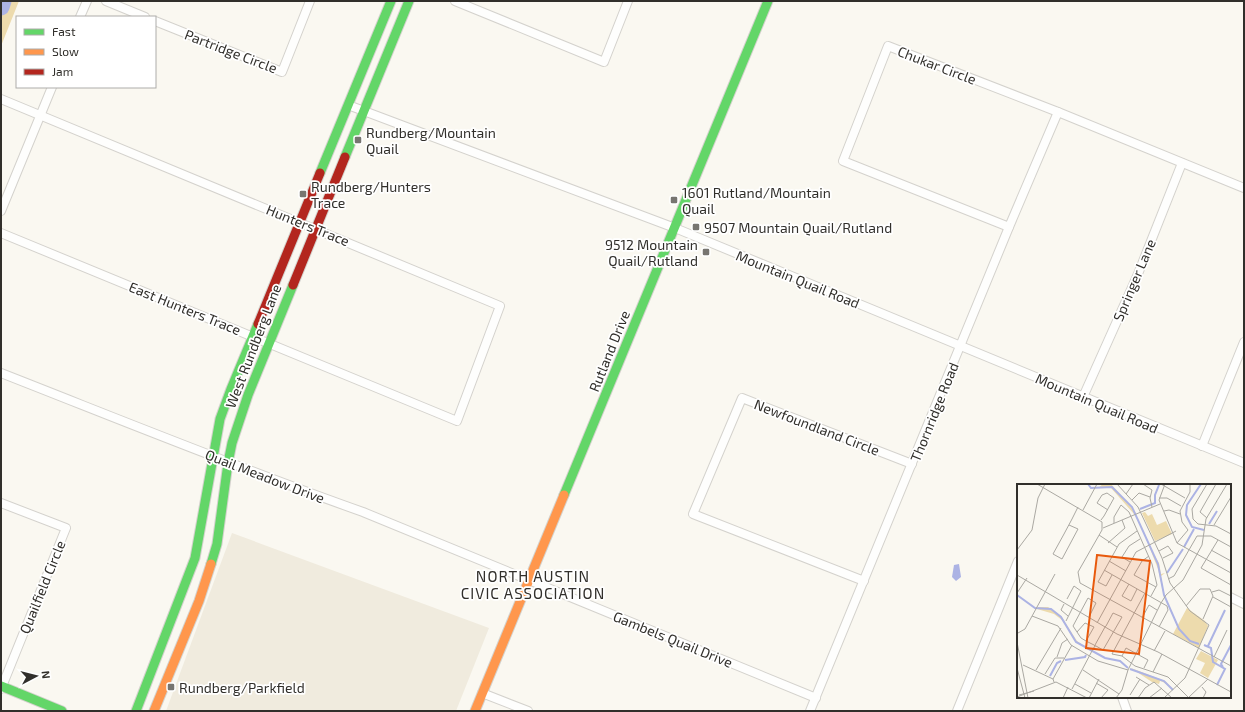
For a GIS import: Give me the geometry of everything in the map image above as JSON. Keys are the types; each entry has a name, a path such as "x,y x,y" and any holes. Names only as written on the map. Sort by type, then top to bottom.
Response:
{"main road":[{"name":"West Rundberg Lane","path":"136,711 195,558 220,419 299,222 391,1"},
{"name":"West Rundberg Lane","path":"154,711 204,589 217,544 232,444 248,395 409,1"},
{"name":"Rutland Drive","path":"475,711 768,1"},
{"path":"186,583 204,589"},
{"path":"1,687 62,711"}],"street":[{"path":"80,16 87,1"},
{"path":"106,1 143,16"},
{"name":"Partridge Circle","path":"156,21 282,72 310,1"},
{"path":"455,1 604,62 628,1"},
{"name":"Chukar Circle","path":"1009,227 843,161 888,46 1058,112 1244,188"},
{"path":"1,211 52,88"},
{"name":"Hunters Trace","path":"1,99 316,228 500,306 457,421"},
{"name":"Mountain Quail Road","path":"348,105 675,228 1244,463"},
{"name":"Thornridge Road","path":"810,711 1009,227 1058,112"},
{"name":"Springer Lane","path":"1083,397 1138,274 1182,163"},
{"name":"East Hunters Trace","path":"1,233 457,421"},
{"path":"1202,446 1244,342"},
{"name":"Quail Meadow Drive","path":"1,373 228,463 363,512 530,580"},
{"name":"Newfoundland Circle","path":"864,581 693,514 742,398 912,464"},
{"name":"Quailfield Circle","path":"1,503 66,528 1,687"},
{"path":"957,711 1017,563"},
{"name":"Gambels Quail Drive","path":"530,580 816,698"},
{"path":"1231,598 1244,604"},
{"path":"482,693 528,711"},
{"path":"1122,698 1127,711"}],"shaded area":[{"path":"1,1 19,1 1,46"},
{"path":"232,533 489,628 456,711 166,711"}],"water":[{"path":"959,564 961,577 956,581 952,577 954,565"}],"waterway":[{"path":"1,7 3,1"}],"traffic: fast":[{"path":"320,173 391,1"},
{"path":"345,157 409,1"},
{"path":"564,495 768,1"},
{"path":"211,564 217,544 232,443 248,395 293,285"},
{"path":"136,711 195,558 220,419 258,324"},
{"path":"1,686 62,711"}],"traffic: slow":[{"path":"475,711 564,495"},
{"path":"154,711 199,601 211,564"}],"traffic: jam":[{"path":"293,285 345,157"},
{"path":"258,324 320,173"}],"place":[{"name":"Rundberg/Mountain Quail","path":"358,140"},
{"name":"Rundberg/Hunters Trace","path":"303,194"},
{"name":"1601 Rutland/Mountain Quail","path":"674,200"},
{"name":"9507 Mountain Quail/Rutland","path":"696,227"},
{"name":"9512 Mountain Quail/Rutland","path":"706,252"},
{"name":"Rundberg/Parkfield","path":"171,687"}],"district":[{"name":"NORTH AUSTIN CIVIC ASSOCIATION","path":"533,584"}]}
